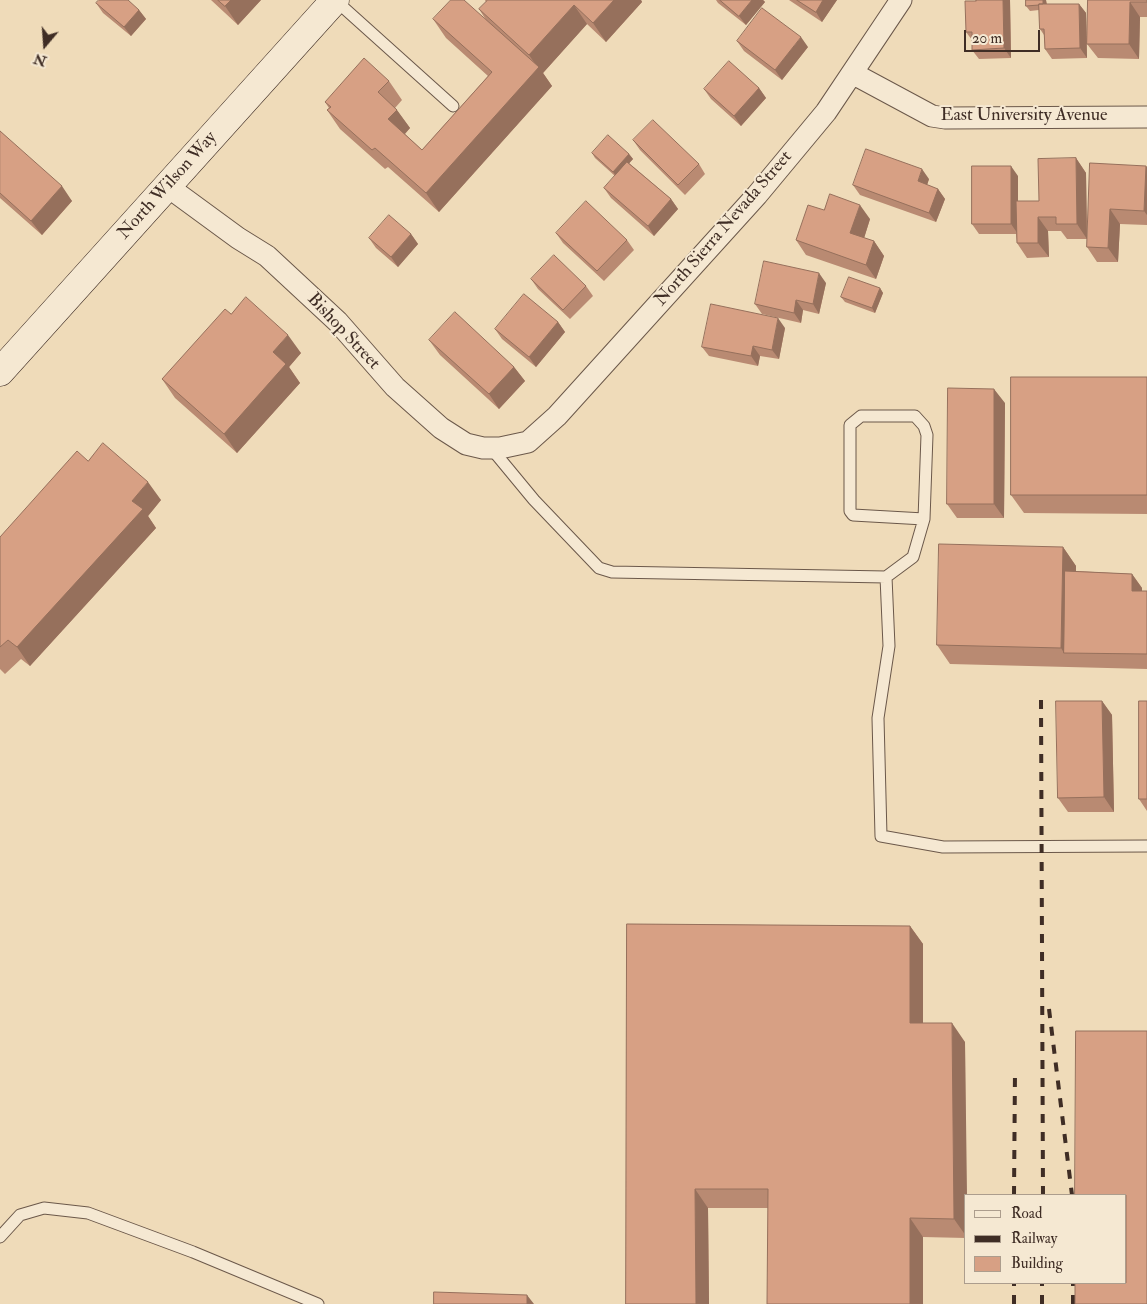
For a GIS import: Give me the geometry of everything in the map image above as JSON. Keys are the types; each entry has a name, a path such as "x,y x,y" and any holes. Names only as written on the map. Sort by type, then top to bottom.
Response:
{"main road":[{"name":"North Wilson Way","path":"0,372 335,0"}],"street":[{"name":"North Sierra Nevada Street","path":"528,442 557,416 757,195 826,112 901,0"},
{"name":"East University Avenue","path":"852,73 925,112 945,118 1147,117"},
{"name":"Bishop Street","path":"167,186 238,238 267,256 338,322 395,387 441,428 466,444 491,448 528,442"}],"lane":[{"path":"335,0 453,106"},
{"path":"491,448 534,500 599,568 612,572 886,577 913,557 924,519 927,435 924,426 915,416 861,416 850,425 850,511 853,515 924,519"},
{"path":"886,577 889,646 878,718 881,836 943,847 1147,846"},
{"path":"0,1236 20,1215 44,1208 88,1213 193,1252 318,1304"}],"building":[{"path":"99,0 128,0 139,10 124,27 96,3"},
{"path":"218,0 231,0 225,6"},
{"path":"451,0 464,0 539,67 426,193 375,148 372,150 327,110 331,107 325,102 364,58 389,81 378,92 397,110 388,119 422,150 492,72 433,19"},
{"path":"488,0 614,0 593,23 574,5 529,55 479,9"},
{"path":"720,0 752,0 739,16"},
{"path":"797,0 823,0 816,12"},
{"path":"1003,0 1004,48 972,50 972,32 966,32 965,1"},
{"path":"1026,0 1043,0 1043,4 1026,6"},
{"path":"1088,0 1147,0 1147,2 1130,2 1129,44 1087,44"},
{"path":"1039,4 1079,4 1080,48 1045,49 1044,29 1040,29"},
{"path":"762,8 801,37 775,70 737,41"},
{"path":"729,61 759,88 734,116 704,89"},
{"path":"653,120 699,164 678,185 633,140"},
{"path":"0,131 62,186 31,221 0,193"},
{"path":"608,135 629,154 613,172 592,153"},
{"path":"866,149 922,169 918,181 938,189 929,213 853,185"},
{"path":"1076,158 1077,224 1056,224 1056,217 1038,217 1038,243 1017,243 1016,201 1039,201 1038,159"},
{"path":"627,162 671,199 648,226 604,188"},
{"path":"1090,163 1146,166 1144,211 1110,209 1108,248 1087,247"},
{"path":"972,166 1011,166 1011,224 972,224"},
{"path":"830,194 860,205 850,233 874,241 866,265 796,240 808,205 824,210"},
{"path":"586,201 627,240 597,271 556,233"},
{"path":"389,215 411,234 391,257 369,238"},
{"path":"554,255 586,286 563,310 531,279"},
{"path":"764,261 819,273 813,304 796,300 794,313 755,304"},
{"path":"849,277 880,288 872,308 841,297"},
{"path":"524,294 558,322 529,357 495,329"},
{"path":"246,297 288,335 273,352 286,364 224,434 162,379 225,309 231,314"},
{"path":"711,304 778,318 772,350 753,346 751,356 702,347"},
{"path":"455,312 514,367 489,394 429,340"},
{"path":"1011,377 1147,377 1147,495 1011,495"},
{"path":"948,388 994,389 994,504 947,504"},
{"path":"103,443 148,482 132,501 143,509 17,647 8,640 0,647 0,537 77,451 88,461"},
{"path":"939,544 1063,547 1061,648 937,645"},
{"path":"1065,571 1132,574 1132,591 1147,591 1147,654 1064,653"},
{"path":"1056,701 1102,701 1104,797 1058,798"},
{"path":"1139,701 1147,701 1147,799 1139,799"},
{"path":"627,924 910,926 910,1023 952,1023 954,1219 910,1218 910,1304 767,1304 768,1189 695,1189 696,1304 626,1304"},
{"path":"1076,1031 1147,1031 1147,1304 1075,1304 1075,1284 1127,1284 1127,1194 1075,1194"},
{"path":"434,1292 527,1295 527,1304 434,1304"}],"railway":[{"path":"1041,700 1043,1194"},
{"path":"1049,1009 1072,1194"},
{"path":"1014,1194 1015,1071"},
{"path":"1014,1284 1014,1304"},
{"path":"1042,1284 1042,1304"},
{"path":"1073,1284 1073,1304"}]}
